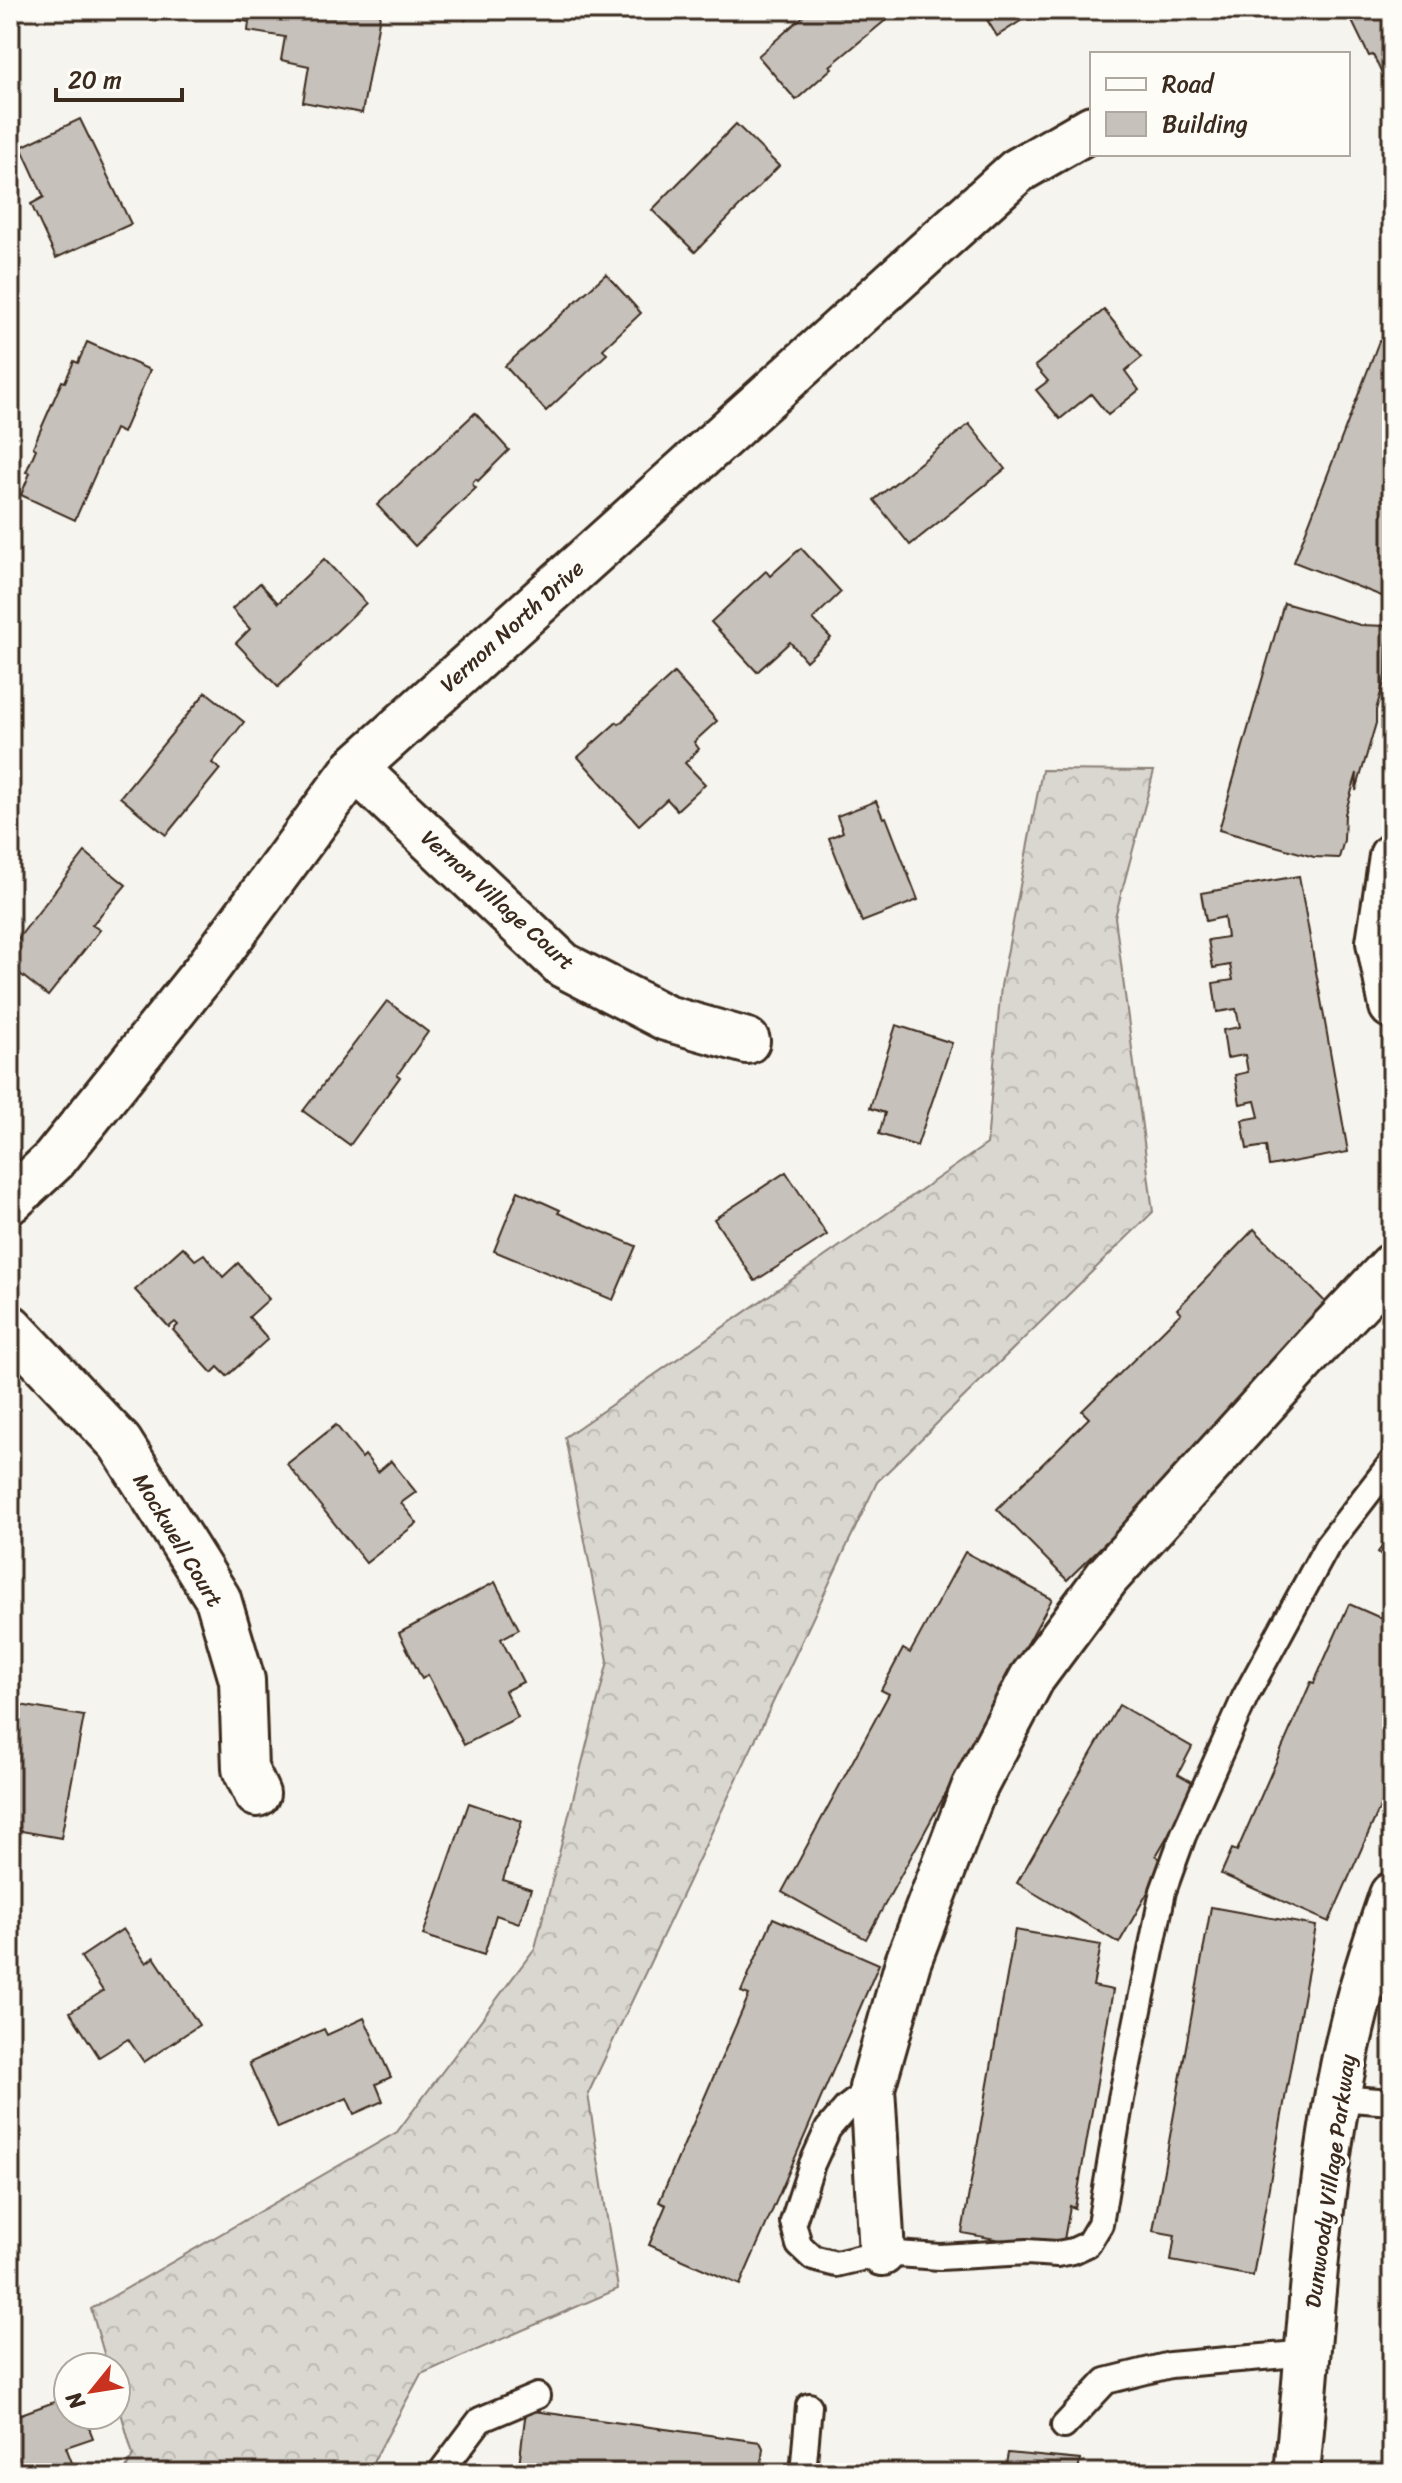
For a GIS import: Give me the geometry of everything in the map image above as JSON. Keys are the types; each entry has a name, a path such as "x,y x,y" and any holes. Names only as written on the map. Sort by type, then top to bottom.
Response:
{"street":[{"name":"Vernon North Drive","path":"10,1201 54,1160 207,969 355,768 1017,171 1090,129"},
{"name":"Vernon Village Court","path":"355,768 563,965 666,1018 747,1041"},
{"path":"1392,856 1379,942 1392,1006"},
{"path":"882,2253 872,2088 908,1962 974,1788 1032,1678 1107,1577 1385,1287"},
{"name":"Mockwell Court","path":"10,1327 120,1443 218,1599 242,1680 245,1769 257,1794"},
{"name":"Dunwoody Village Parkway","path":"1297,2473 1317,2250 1337,2098 1354,2017 1392,1895"}],"lane":[{"path":"872,2088 846,2108 828,2129 812,2164 793,2222 799,2245 813,2258 836,2264 882,2253 940,2257 1027,2252 1057,2254 1088,2244 1100,2224 1121,2099 1163,1891 1183,1836 1245,1697 1327,1546 1392,1462"},
{"path":"1337,2098 1392,2102"},
{"path":"1064,2426 1106,2381 1170,2365 1309,2353"},
{"path":"440,2473 480,2420 537,2396"},
{"path":"803,2473 809,2406"}],"green space":[{"path":"1042,770 1154,771 1115,917 1153,1212 877,1482 588,2094 618,2289 421,2374 367,2473 124,2473 133,2455 126,2431 132,2431 132,2351 103,2351 91,2309 397,2132 535,1948 608,1661 565,1437 987,1144 1001,986"}],"building":[{"path":"220,10 381,10 362,113 303,102 309,66 281,60 285,37 248,31 249,22 219,16"},
{"path":"458,10 479,10 465,20"},
{"path":"810,10 898,10 830,66 832,68 796,100 758,56"},
{"path":"981,10 1031,10 1033,13 997,36"},
{"path":"1359,10 1392,10 1392,95 1349,15"},
{"path":"80,119 131,224 56,258 31,204 44,197 21,147"},
{"path":"736,124 779,166 695,252 652,210"},
{"path":"606,274 641,313 603,349 607,354 546,411 505,366"},
{"path":"1104,310 1142,357 1125,371 1139,390 1108,415 1091,394 1060,419 1036,390 1048,381 1035,366"},
{"path":"1379,341 1392,346 1392,600 1294,562"},
{"path":"87,342 150,370 123,433 115,429 75,520 21,495 36,449 33,447 62,381 65,382 74,361 78,363"},
{"path":"475,413 509,450 478,481 476,479 472,484 476,488 415,546 377,505"},
{"path":"969,424 1005,469 910,545 874,500"},
{"path":"801,548 841,592 813,619 831,638 806,661 790,642 757,672 711,622 766,571 770,576"},
{"path":"324,559 366,603 278,687 236,643 250,629 232,609 260,583 278,603"},
{"path":"1284,603 1360,625 1387,626 1386,675 1356,791 1357,773 1345,814 1344,840 1339,858 1314,857 1219,830"},
{"path":"674,673 717,721 694,742 699,749 685,763 705,784 677,810 667,799 639,825 578,757"},
{"path":"206,692 244,722 212,763 220,769 166,835 120,797"},
{"path":"876,801 883,818 886,817 918,900 862,922 829,838 843,832 837,816"},
{"path":"85,852 126,885 92,925 100,930 48,996 10,966 10,949"},
{"path":"1299,876 1348,1152 1269,1166 1266,1146 1247,1149 1242,1120 1259,1117 1255,1101 1240,1104 1235,1075 1248,1072 1245,1055 1227,1058 1223,1030 1240,1027 1236,1009 1217,1012 1213,983 1233,980 1230,965 1213,968 1208,940 1227,937 1224,917 1206,921 1201,893"},
{"path":"387,1001 428,1032 397,1075 400,1077 350,1145 303,1111"},
{"path":"896,1025 952,1043 917,1146 879,1134 885,1113 870,1108"},
{"path":"786,1172 827,1235 755,1281 714,1219"},
{"path":"518,1191 560,1210 558,1213 636,1246 613,1300 494,1251"},
{"path":"1254,1229 1338,1315 1067,1580 997,1509 1089,1418 1082,1411 1181,1313 1177,1309"},
{"path":"183,1247 195,1260 204,1254 223,1277 238,1263 269,1299 249,1317 268,1339 227,1376 218,1367 212,1373 173,1330 178,1325 175,1322 169,1327 135,1290"},
{"path":"336,1425 362,1458 365,1455 378,1472 391,1461 416,1492 401,1503 417,1523 366,1563 287,1464"},
{"path":"1392,1534 1392,1564 1378,1552"},
{"path":"965,1552 1052,1599 866,1939 782,1892 889,1694 881,1690 903,1649 910,1653"},
{"path":"495,1582 519,1629 501,1639 523,1682 505,1691 518,1717 464,1745 428,1675 422,1679 399,1633"},
{"path":"1349,1604 1392,1623 1392,1780 1329,1922 1221,1874 1232,1849 1237,1851"},
{"path":"20,1705 84,1716 61,1838 10,1829 10,1749"},
{"path":"1119,1705 1192,1747 1178,1774 1197,1785 1156,1856 1165,1862 1119,1943 1017,1883"},
{"path":"469,1803 522,1821 503,1880 531,1889 519,1923 496,1915 484,1955 423,1935"},
{"path":"1211,1907 1316,1926 1253,2276 1171,2261 1175,2235 1153,2231"},
{"path":"773,1918 879,1964 740,2285 649,2245 666,2205 659,2202 749,1995 741,1992"},
{"path":"123,1929 146,1963 154,1957 199,2025 144,2062 128,2039 99,2057 70,2012 103,1991 81,1957"},
{"path":"1015,1930 1101,1945 1093,1986 1113,1990 1075,2208 1070,2206 1062,2251 962,2233"},
{"path":"364,2018 391,2077 376,2084 383,2101 354,2114 347,2098 278,2128 249,2063 324,2029 327,2035"},
{"path":"52,2403 52,2431 90,2431 93,2438 66,2447 76,2473 10,2473 10,2418"},
{"path":"526,2410 760,2442 763,2448 760,2473 518,2473"},
{"path":"1008,2453 1080,2460 1078,2473 988,2473 988,2469 1005,2470"}]}
